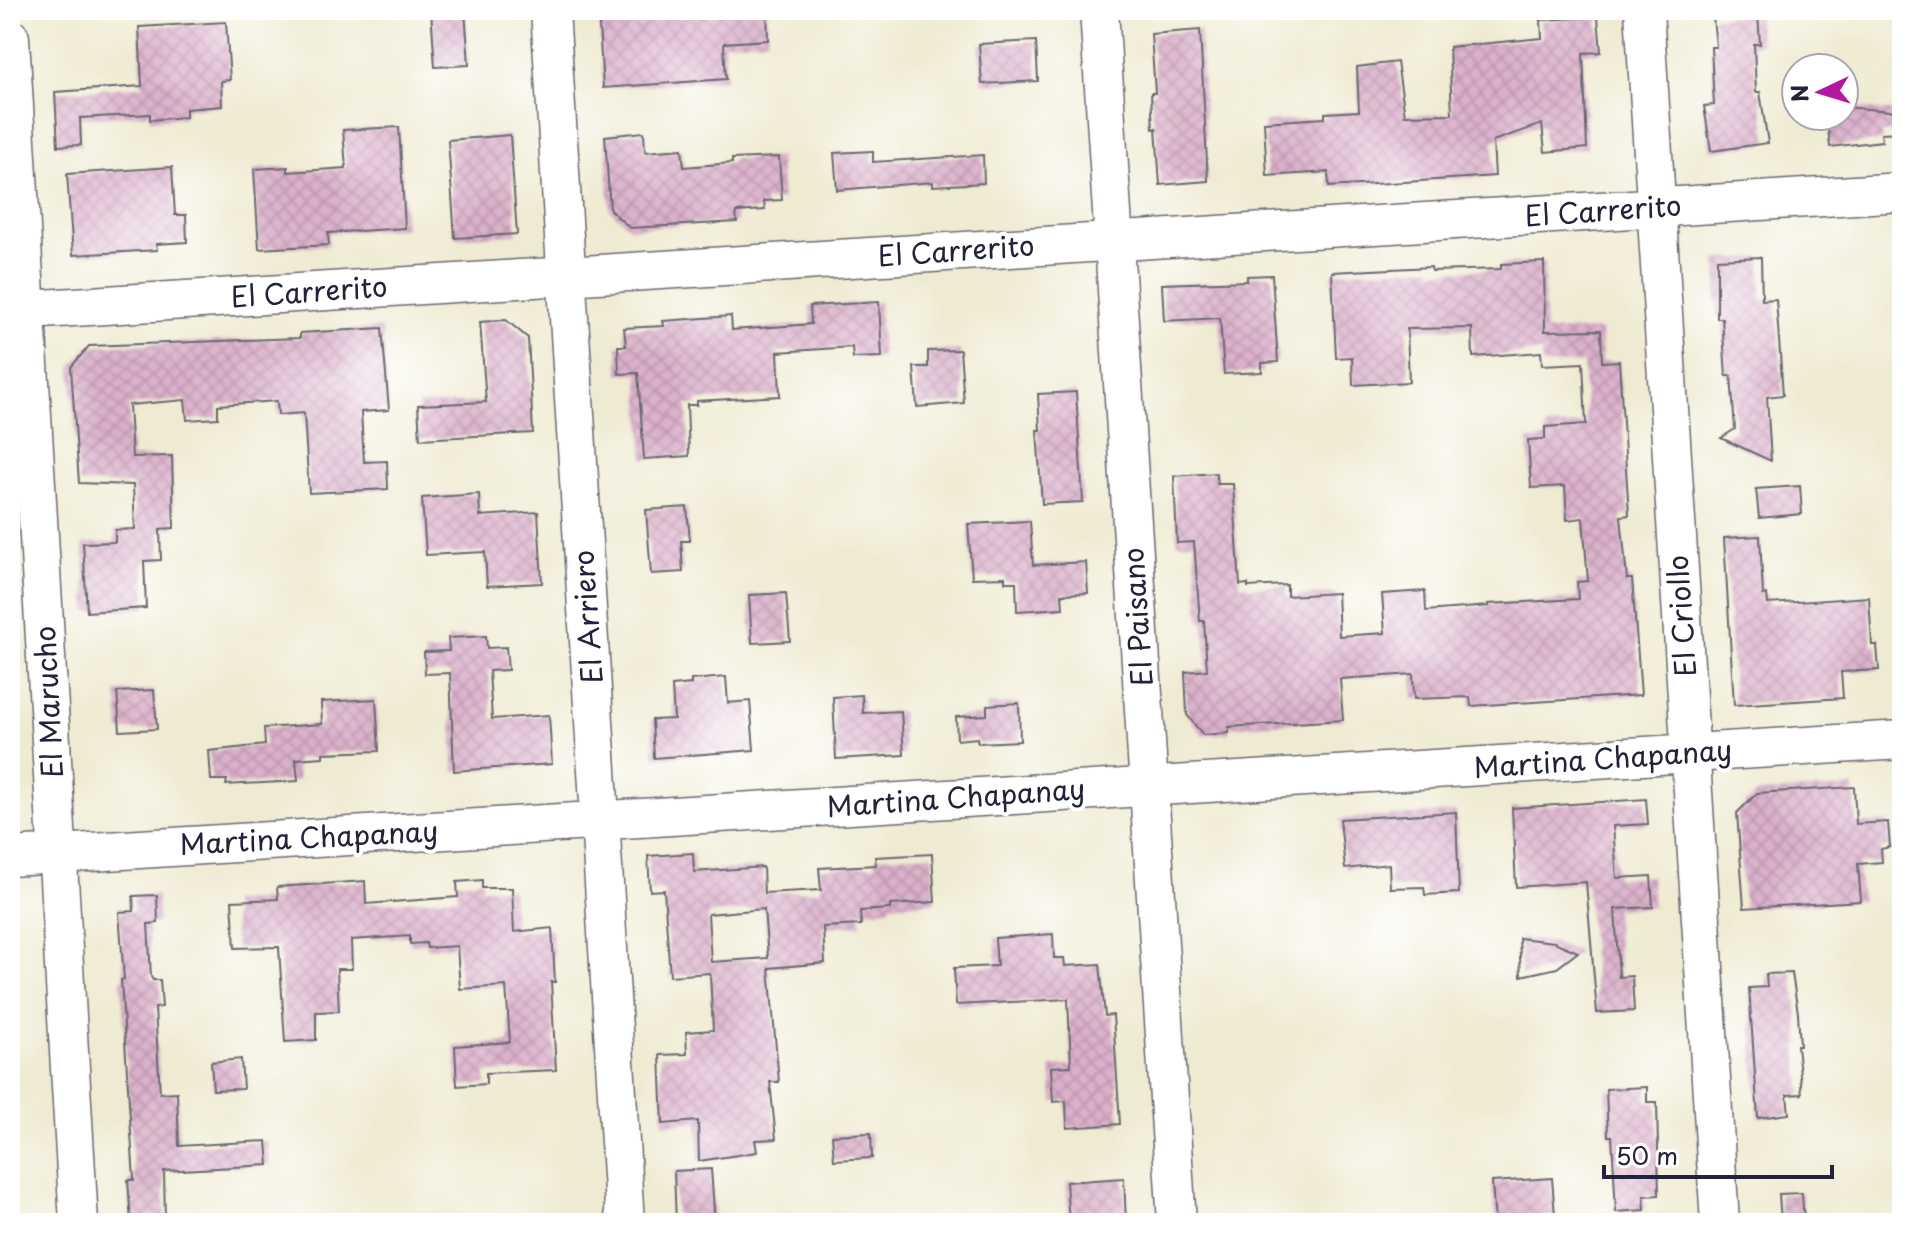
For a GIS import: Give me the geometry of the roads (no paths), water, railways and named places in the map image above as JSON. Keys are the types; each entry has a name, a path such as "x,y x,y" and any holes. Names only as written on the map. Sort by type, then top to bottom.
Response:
{"street":[{"name":"El Arriero","path":"550,10 625,1223"},
{"name":"El Paisano","path":"1099,10 1177,1223"},
{"name":"El Criollo","path":"1644,10 1720,1223"},
{"name":"El Marucho","path":"10,38 18,310 57,854 79,1223"},
{"name":"El Carrerito","path":"18,310 1902,192"},
{"name":"Martina Chapanay","path":"10,857 1902,740"}]}
